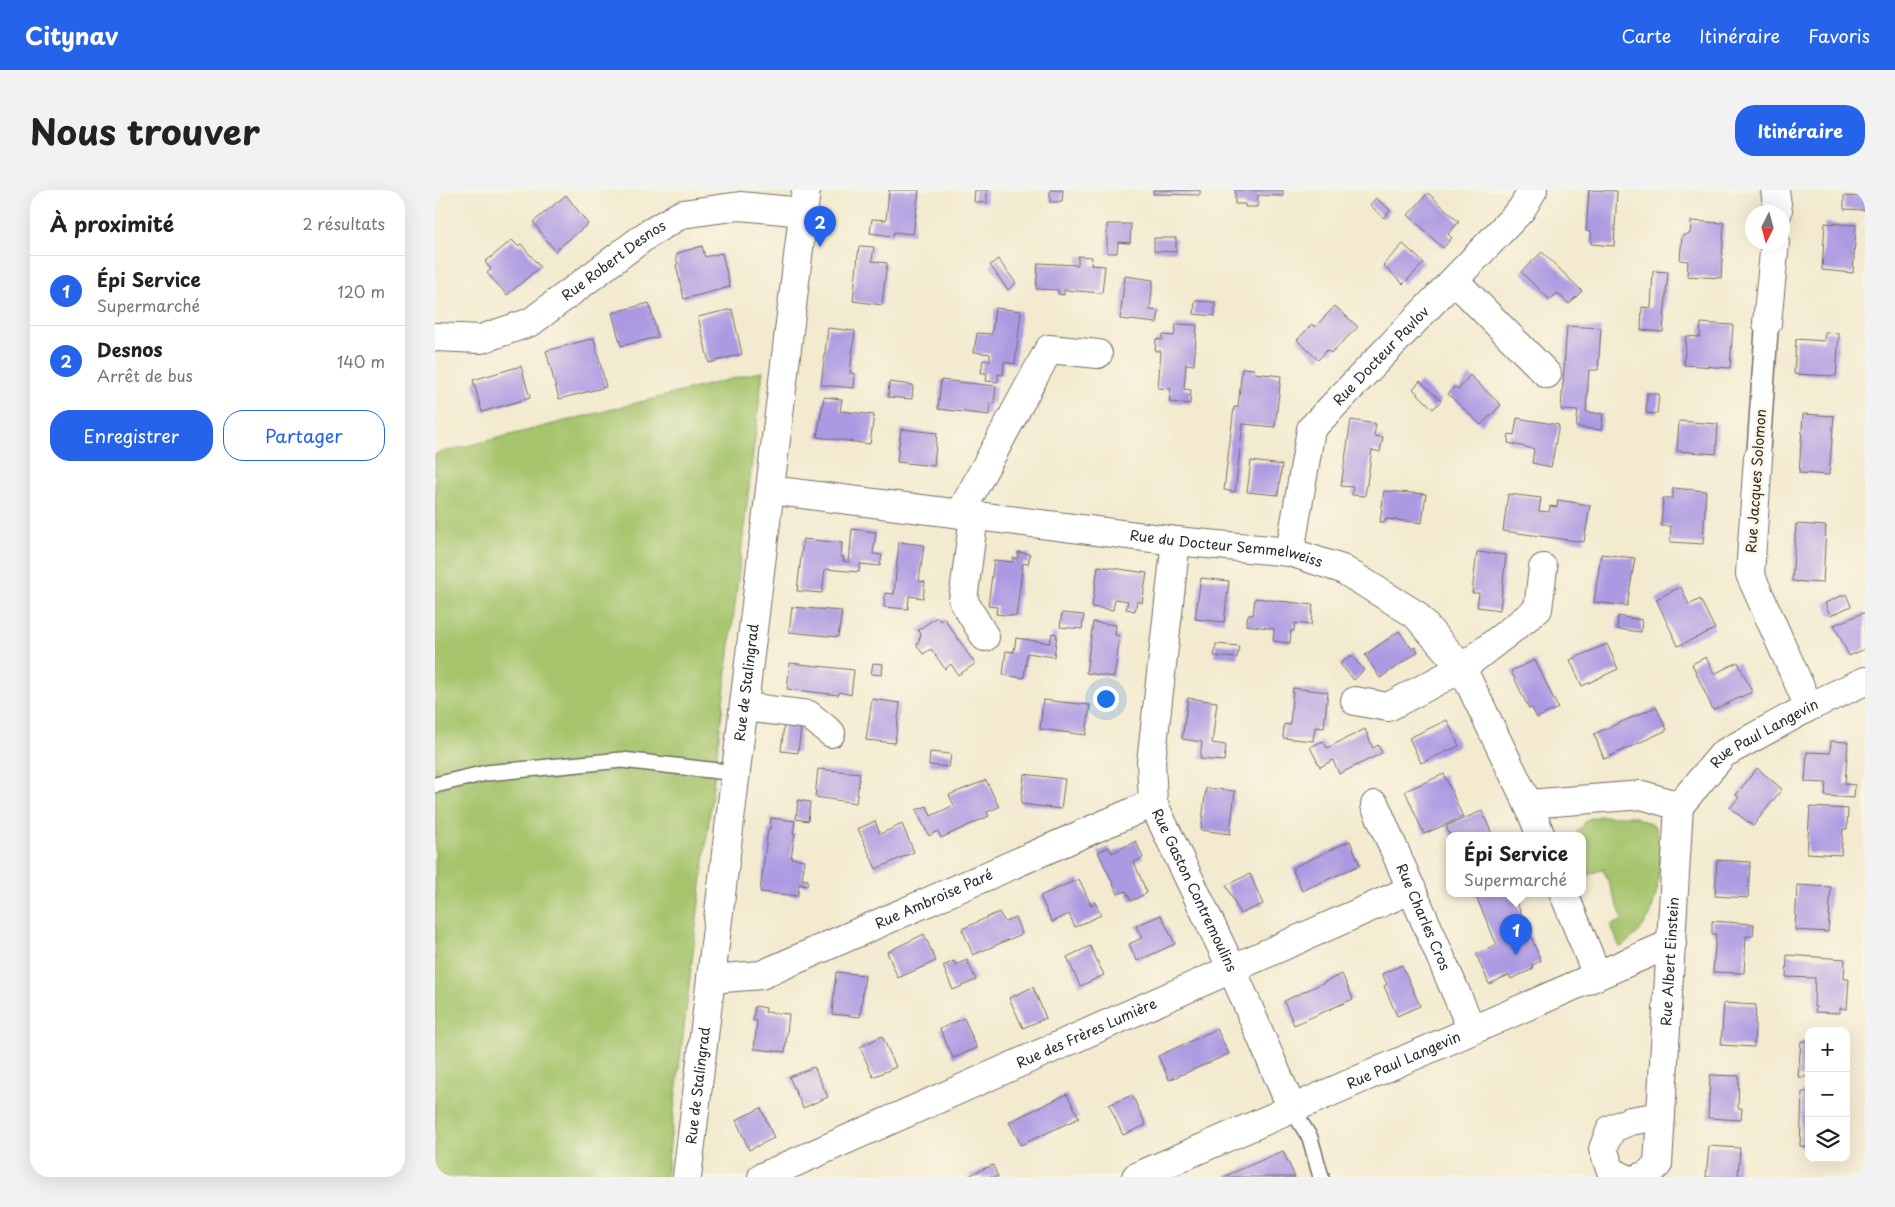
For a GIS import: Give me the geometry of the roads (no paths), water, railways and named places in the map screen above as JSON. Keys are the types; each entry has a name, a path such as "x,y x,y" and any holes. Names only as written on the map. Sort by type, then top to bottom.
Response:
{"street":[{"name":"Rue Docteur Pavlov","path":"1290,552 1311,429 1521,210 1533,190"},
{"path":"1775,190 1777,205"},
{"name":"Rue Robert Desnos","path":"435,337 481,339 531,322 648,234 682,214 740,206 805,201"},
{"name":"Rue de Stalingrad","path":"687,1177 805,201"},
{"name":"Rue Jacques Solomon","path":"1774,250 1767,323 1750,574 1809,707"},
{"path":"1454,280 1547,374"},
{"path":"985,638 963,600 967,515 1049,348 1098,354"},
{"name":"Rue du Docteur Semmelweiss","path":"769,490 1176,541 1290,552 1341,568 1415,614 1462,668 1528,804 1539,832"},
{"name":"Rue Gaston Contremoulins","path":"1176,541 1151,762 1153,803 1232,969 1291,1109"},
{"path":"1355,702 1387,708 1462,668 1537,609 1543,568"},
{"name":"Rue Paul Langevin","path":"1679,806 1723,754 1809,707 1865,681"},
{"path":"743,707 809,715 831,733"},
{"path":"1528,804 1642,795 1679,806"},
{"name":"Rue Ambroise Paré","path":"711,979 761,975 1153,803"},
{"name":"Rue Charles Cros","path":"1375,805 1472,1030"},
{"name":"Rue Albert Einstein","path":"1640,1177 1646,1176 1658,1164 1679,806"},
{"name":"Rue des Frères Lumière","path":"762,1177 1412,889"},
{"path":"1565,897 1597,975"},
{"name":"Rue Paul Langevin","path":"1136,1177 1672,943"},
{"path":"1623,1177 1611,1171 1603,1149 1611,1128 1630,1120 1661,1116"}],"lane":[{"path":"435,785 486,773 622,760 735,773"},
{"path":"1291,1109 1310,1138 1321,1177"}],"place":[{"name":"Desnos","path":"820,247"},
{"name":"Épi Service","path":"1516,955"}]}
